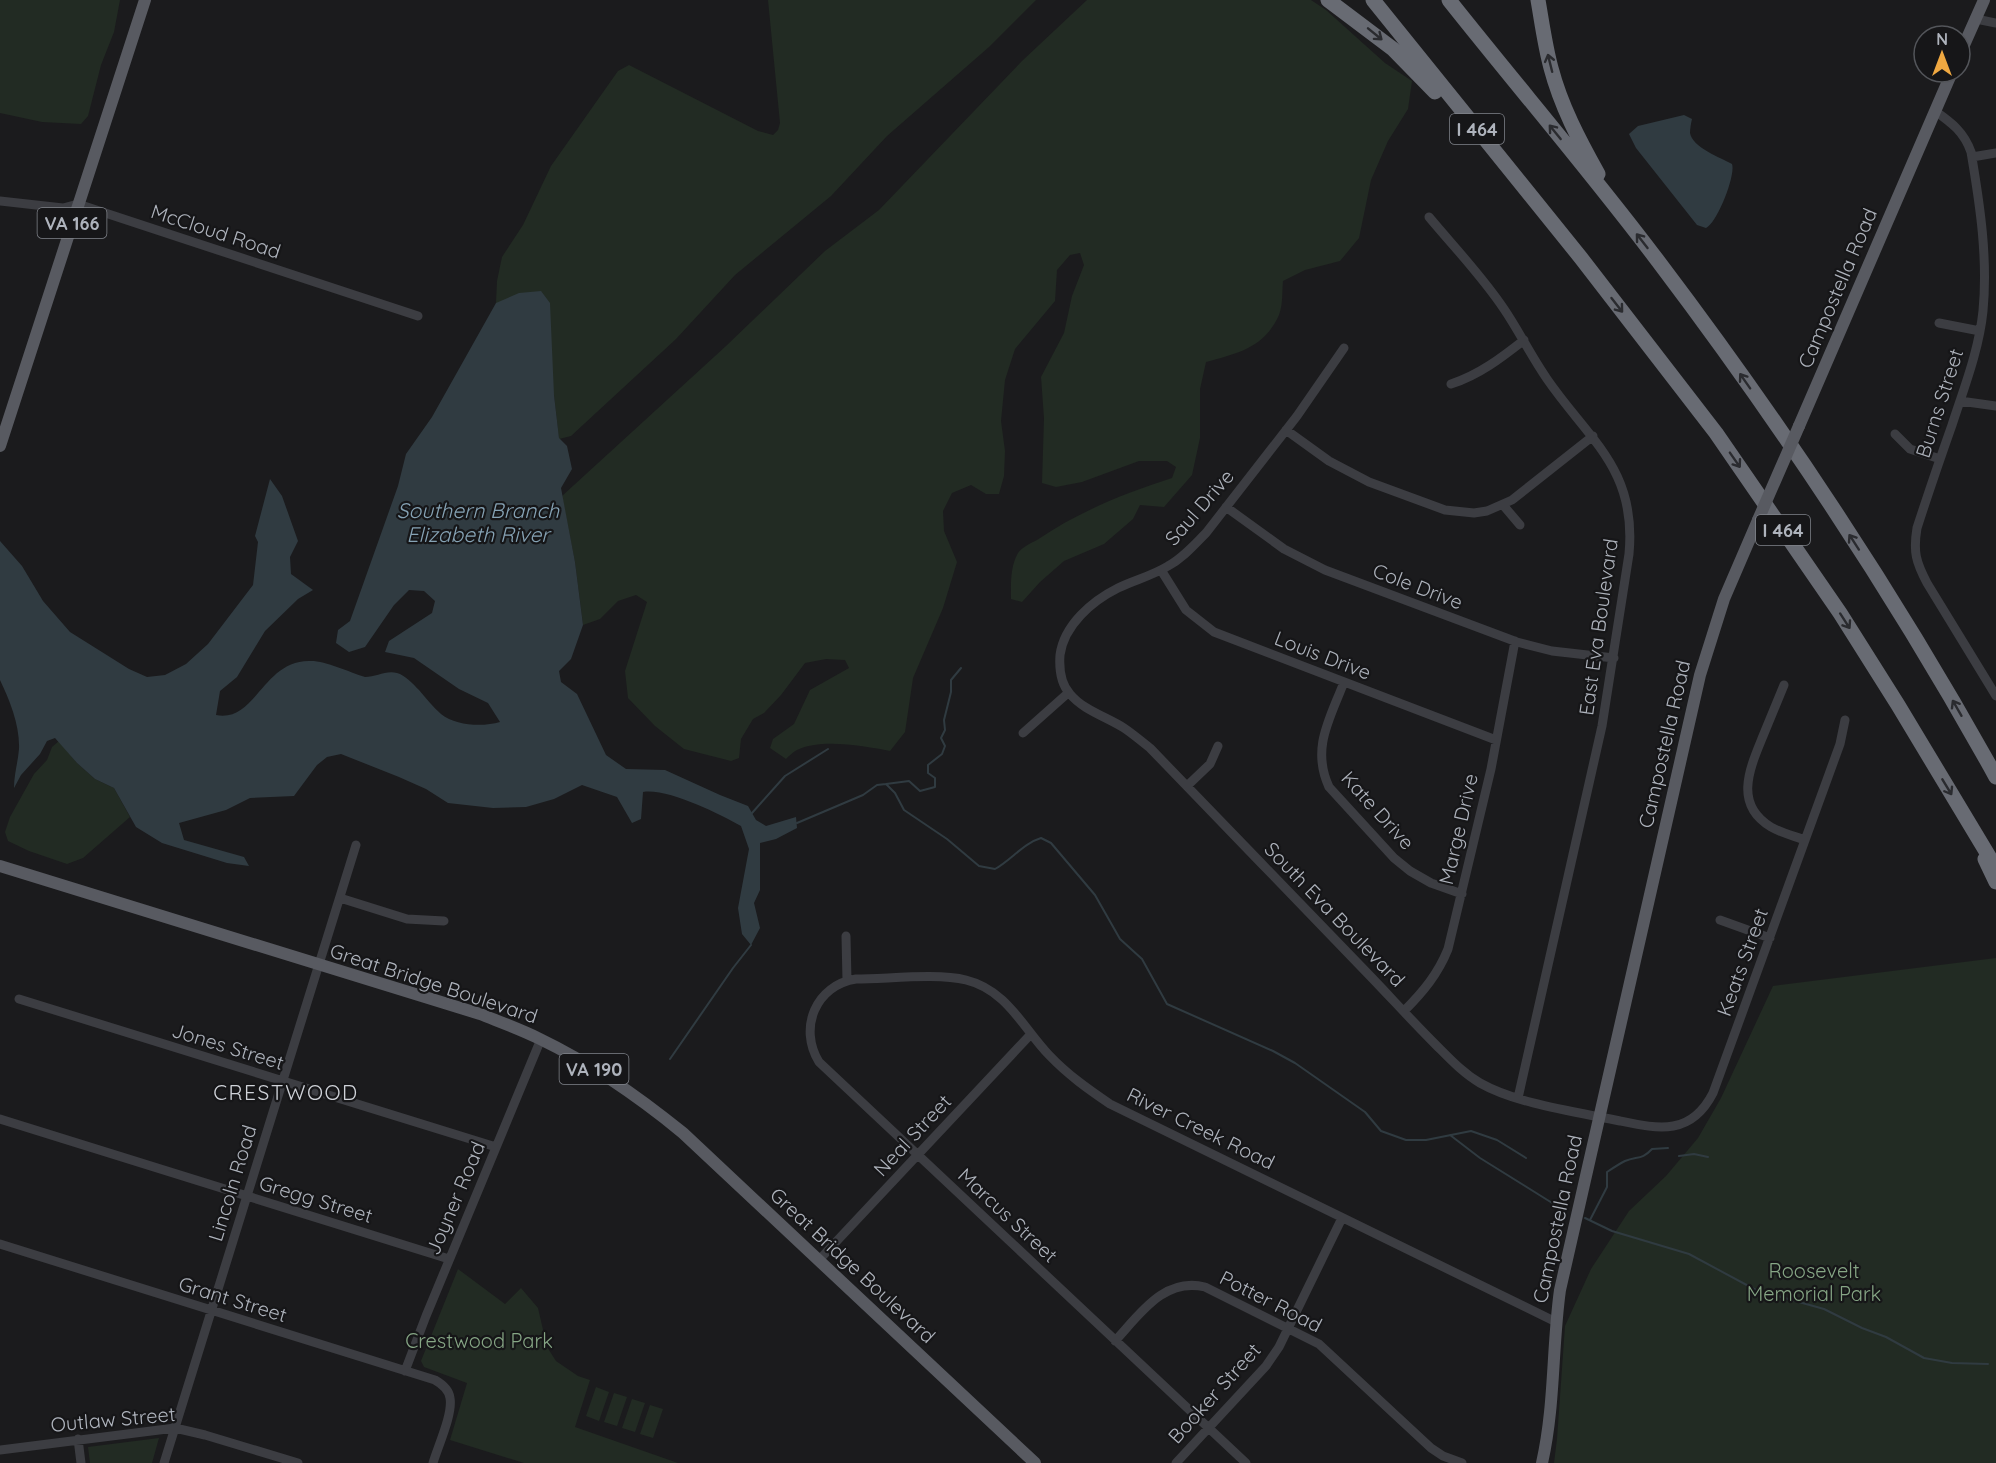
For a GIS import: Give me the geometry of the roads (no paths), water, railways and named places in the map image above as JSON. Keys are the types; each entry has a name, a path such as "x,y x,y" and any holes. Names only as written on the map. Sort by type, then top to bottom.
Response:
{"highway":[{"path":"1328,0 1378,36 1418,73 1581,258"},
{"name":"I 464","path":"1373,0 1581,258 1716,433 1826,592 1898,705 1996,868"},
{"name":"I 464","path":"1449,0 1618,210 1714,337 1784,436 1892,600 1996,777"},
{"path":"1538,0 1551,69 1565,108 1582,146 1618,210"},
{"path":"1964,816 1996,882"}],"main road":[{"name":"VA 166","path":"0,446 145,0"},
{"path":"1972,28 1984,0"},
{"name":"Campostella Road","path":"1542,1463 1548,1430 1556,1322 1567,1255 1700,675 1724,599 1947,84"},
{"name":"Great Bridge Boulevard","path":"0,866 480,1014 541,1039 612,1080 650,1106 707,1155 1035,1463"}],"street":[{"path":"1976,19 1996,23"},
{"name":"Burns Street","path":"1935,111 1959,129 1967,141 1972,157 1985,270 1983,313 1960,401 1914,542 1917,564 1996,696"},
{"path":"1972,157 1996,153"},
{"name":"McCloud Road","path":"0,201 63,207 78,204 418,316"},
{"name":"East Eva Boulevard","path":"1430,217 1502,306 1538,366 1593,436 1617,473 1628,510 1630,544 1602,726 1518,1098"},
{"path":"1939,323 1980,331"},
{"path":"1451,384 1484,370 1524,340"},
{"name":"Saul Drive","path":"1068,693 1059,665 1065,638 1074,623 1106,595 1119,587 1161,570 1192,548 1286,430 1344,348"},
{"path":"1960,401 1996,406"},
{"path":"1286,430 1348,472 1445,510 1474,513 1503,505 1593,436"},
{"path":"1895,434 1910,448 1940,459"},
{"path":"1503,505 1520,525"},
{"name":"Cole Drive","path":"1226,507 1277,544 1325,570 1515,641 1552,651 1614,658"},
{"name":"Louis Drive","path":"1161,570 1186,610 1214,632 1496,740"},
{"name":"Marge Drive","path":"1404,1011 1428,986 1443,960 1454,930 1496,740 1515,641"},
{"name":"Kate Drive","path":"1344,682 1320,748 1323,775 1329,787 1394,858 1410,871 1431,883 1462,894"},
{"path":"1784,685 1748,773 1747,790 1752,807 1761,819 1777,830 1805,840"},
{"path":"1023,733 1068,693"},
{"name":"South Eva Boulevard","path":"1068,693 1138,738 1466,1073 1496,1091 1599,1118"},
{"name":"Keats Street","path":"1599,1118 1666,1128 1683,1124 1704,1109 1713,1093 1770,938 1840,744 1845,720"},
{"path":"1187,786 1210,764 1218,746"},
{"name":"Lincoln Road","path":"164,1463 356,845"},
{"path":"340,898 407,919 444,921"},
{"path":"1720,920 1770,938"},
{"path":"846,936 847,981"},
{"name":"River Creek Road","path":"847,981 951,977 978,984 1007,1002 1031,1034 1071,1077 1110,1104 1556,1322"},
{"name":"Marcus Street","path":"847,981 835,986 816,1004 811,1016 809,1032 815,1056 917,1155 1246,1463"},
{"name":"Jones Street","path":"19,999 496,1148"},
{"name":"Neal Street","path":"819,1260 1031,1034"},
{"name":"Joyner Road","path":"405,1371 541,1039"},
{"name":"Gregg Street","path":"1,1122 449,1259"},
{"name":"Booker Street","path":"1176,1463 1266,1366 1279,1347 1342,1218"},
{"name":"Grant Street","path":"0,1244 435,1380 444,1386 450,1396 450,1408 433,1463"},
{"name":"Potter Road","path":"1115,1341 1162,1293 1171,1288 1190,1285 1205,1287 1313,1340 1431,1448 1461,1463"},
{"name":"Outlaw Street","path":"0,1450 174,1428 298,1463"},
{"path":"78,1439 81,1463"}],"water":[{"path":"1684,115 1692,119 1690,133 1696,143 1732,164 1731,178 1725,198 1706,228 1697,225 1636,148 1629,134 1638,126"},
{"name":"Southern Branch Elizabeth River","path":"541,291 550,303 554,395 559,438 567,446 572,469 561,488 575,562 583,625 571,659 559,671 561,682 577,694 606,755 626,769 665,770 748,806 756,820 766,826 796,817 797,828 776,839 760,843 760,890 754,903 760,928 751,945 742,934 738,908 749,849 741,826 693,803 666,794 643,792 641,819 632,823 617,797 582,785 554,799 526,807 493,808 448,803 426,789 341,754 327,757 317,765 294,796 250,798 226,810 179,823 184,840 244,857 249,866 227,863 162,843 136,827 114,788 95,779 55,738 47,741 14,788 19,749 18,731 11,705 0,680 0,541 22,566 43,601 70,632 129,669 147,677 165,675 186,664 208,644 253,585 258,542 255,536 270,479 282,496 298,541 290,557 291,574 313,590 298,599 265,631 237,677 220,691 216,715 230,715 241,710 270,679 295,663 317,661 365,677 389,672 397,673 409,680 447,718 470,724 486,725 500,722 488,703 459,689 414,658 385,652 389,641 432,613 435,601 424,591 409,590 394,605 365,647 349,652 336,643 338,630 350,621 398,486 406,454 432,417 496,303 519,293"}],"waterway":[{"path":"886,784 909,781 920,791 935,787 935,778 928,773 928,765 942,754 945,746 941,738 945,730 944,720 951,692 951,680 961,668"},
{"path":"752,813 785,776 828,749"},
{"path":"797,823 863,795 877,785 886,784 895,793 904,810 947,839 979,866 995,869 1041,838 1051,843 1095,895 1120,939 1142,959 1167,1004 1295,1063 1365,1112 1381,1131 1406,1140 1426,1140 1471,1131 1497,1140 1526,1158"},
{"path":"670,1059 751,945"},
{"path":"1450,1135 1480,1158 1565,1211"},
{"path":"1590,1220 1607,1187 1607,1172 1625,1161 1645,1155 1652,1149 1668,1148"},
{"path":"1679,1156 1694,1154 1708,1157"},
{"path":"1585,1218 1612,1231 1689,1254 1756,1290 1824,1309 1886,1337 1924,1358 1952,1363 1988,1364"}],"district":[{"name":"CRESTWOOD","path":"286,1092"}],"park label":[{"name":"Roosevelt Memorial Park","path":"1814,1282"},
{"name":"Crestwood Park","path":"479,1340"}]}
